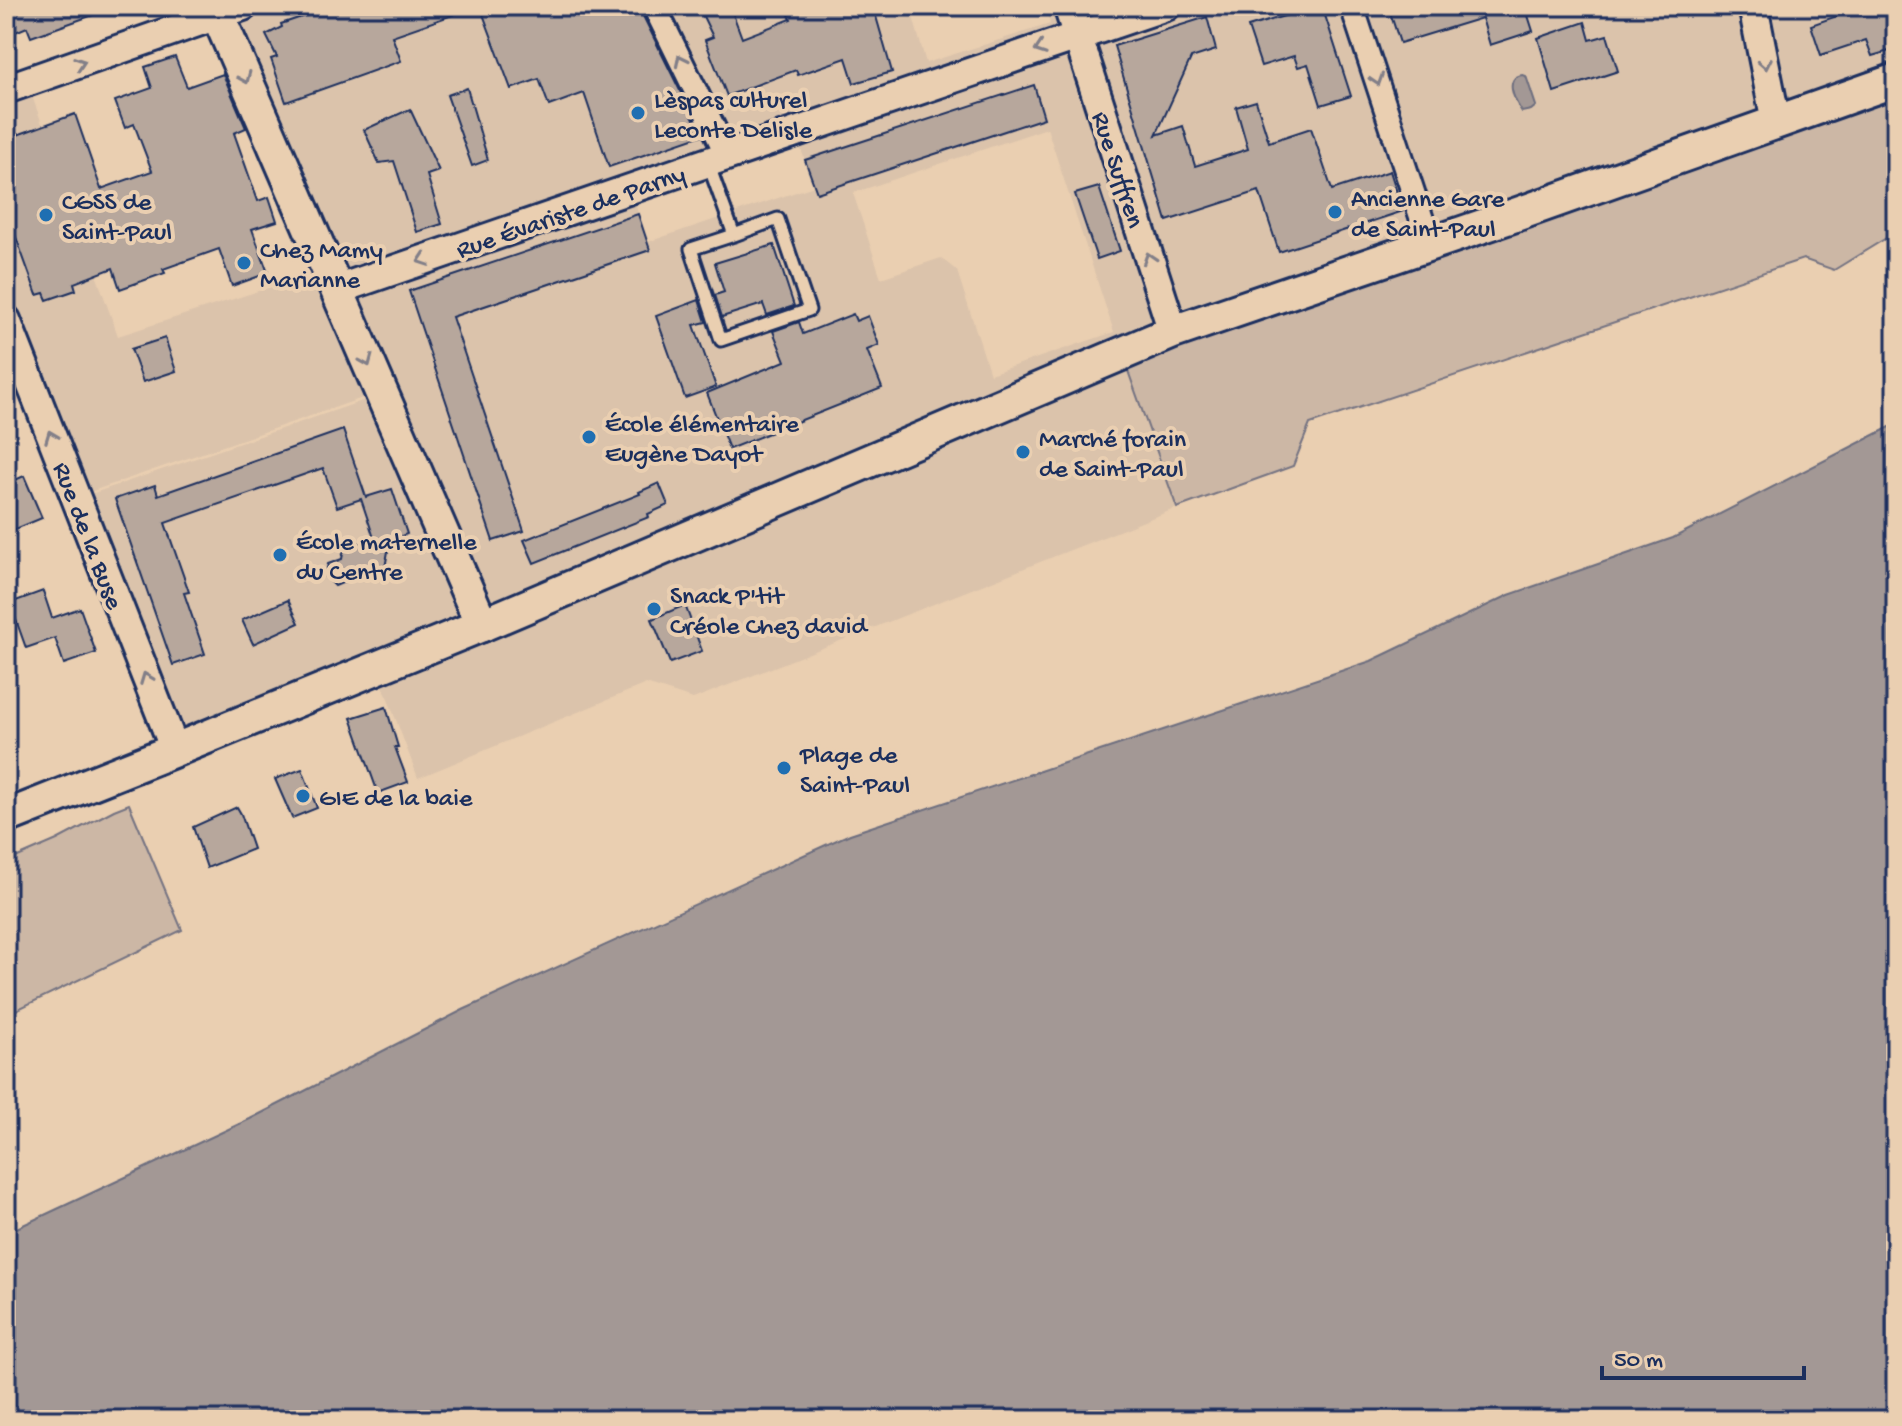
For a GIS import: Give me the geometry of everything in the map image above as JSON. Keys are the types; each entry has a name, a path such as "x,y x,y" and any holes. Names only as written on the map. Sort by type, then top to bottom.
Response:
{"main road":[{"path":"225,9 336,290 482,625"},
{"path":"6,817 482,625 1173,332 1896,80"}],"street":[{"path":"654,6 717,159"},
{"name":"Rue Suffren","path":"1068,6 1173,332"},
{"name":"Rue Évariste de Parny","path":"336,290 1166,6"},
{"path":"1352,6 1430,244"},
{"path":"1753,6 1776,122"},
{"path":"6,89 225,9"},
{"name":"Rue de la Buse","path":"6,320 175,750"}],"lane":[{"path":"717,159 734,235"},
{"path":"778,219 809,310 721,340 691,249 734,235 778,219"}],"shaded area":[{"path":"214,6 910,6 926,63 1050,24 1045,6 1896,6 1896,80 1136,392 1177,508 693,699 646,684 418,778 376,667 481,625 380,392 75,497 6,320 6,89 27,82 118,336 327,269","holes":["1047,128 1114,332 990,374 957,271 941,258 881,278 853,193","796,135 814,186 648,242 631,192"]},
{"path":"1523,75 1536,106 1522,112 1512,84 1513,80"},
{"path":"1896,80 1896,232 1834,270 1803,259 1310,424 1293,466 1177,508 1122,354"},
{"name":"École maternelle du Centre","path":"377,396 471,616 184,733 91,494"},
{"path":"1896,424 1896,1420 6,1420 6,1233 250,1119 463,1010 850,834 1371,661 1509,595 1673,538"},
{"path":"129,804 182,930 6,1015 6,862"}],"building":[{"path":"6,6 110,6 110,9 31,37 27,27 6,36"},
{"path":"334,6 469,6 470,9 392,36 401,61 286,102 271,59 277,57 266,35 282,27 281,24"},
{"path":"480,6 640,6 702,135 609,167 584,93 549,106 539,79 511,89"},
{"path":"698,6 730,6 742,38 791,19 785,6 873,6 892,72 854,83 846,58 798,75 796,70 727,96 705,40 713,37"},
{"path":"1289,6 1322,6 1351,96 1321,105 1308,64 1298,67 1294,56 1261,66 1248,27 1291,14"},
{"path":"1388,6 1525,6 1533,31 1490,45 1482,18 1400,43"},
{"path":"1836,6 1896,6 1896,49 1872,56 1866,40 1821,55 1811,25 1840,15"},
{"path":"1207,17 1216,50 1191,58 1156,135 1183,126 1195,166 1248,149 1236,107 1256,101 1269,142 1311,128 1332,190 1390,171 1403,211 1279,252 1259,191 1167,221 1114,46"},
{"path":"1585,22 1590,40 1607,35 1618,71 1554,92 1538,38"},
{"path":"175,57 187,87 223,74 246,128 234,133 258,201 269,197 277,221 252,229 268,273 232,286 219,249 163,269 165,273 120,289 113,268 74,283 76,290 47,300 44,293 37,295 13,229 6,232 6,139 75,114 101,189 152,171 134,124 125,128 115,101 152,88 145,67"},
{"path":"1034,85 1044,118 817,193 805,160"},
{"path":"467,88 488,160 472,166 447,95"},
{"path":"410,109 439,171 427,175 442,224 417,232 394,161 379,163 364,130"},
{"path":"1099,187 1120,251 1097,259 1075,194"},
{"path":"638,214 650,250 452,317 524,531 493,541 409,291"},
{"path":"774,245 794,306 767,315 763,304 722,317 715,295 724,292 715,263"},
{"path":"699,300 706,322 694,325 716,387 685,398 656,316"},
{"path":"853,314 856,321 868,316 879,345 867,350 882,388 729,449 707,393 785,361 773,331 799,322 803,334"},
{"path":"165,338 176,371 143,382 131,349"},
{"path":"343,430 366,497 392,489 407,534 390,540 385,568 335,586 325,576 328,564 342,559 344,548 374,538 361,499 337,507 323,468 165,523 189,592 184,593 205,654 173,665 115,499 155,485 158,495"},
{"path":"24,476 42,518 6,533 6,484"},
{"path":"659,483 668,505 648,514 649,517 534,563 524,540 640,494"},
{"path":"43,591 52,618 80,608 96,653 64,664 55,638 26,648 10,603"},
{"path":"288,600 299,623 253,644 242,620"},
{"path":"685,605 702,651 670,663 652,619"},
{"path":"386,707 398,747 395,747 408,782 378,793 351,718"},
{"path":"302,769 317,808 292,818 275,779"},
{"path":"237,807 253,849 207,868 193,827"}],"place":[{"name":"Lèspas culturel Leconte Delisle","path":"638,113"},
{"name":"Ancienne Gare de Saint-Paul","path":"1335,212"},
{"name":"CGSS de Saint-Paul","path":"46,215"},
{"name":"Chez Mamy Marianne","path":"244,263"},
{"name":"École élémentaire Eugène Dayot","path":"589,437"},
{"name":"Marché forain de Saint-Paul","path":"1023,452"},
{"name":"École maternelle du Centre","path":"280,555"},
{"name":"Snack P'tit Créole Chez david","path":"654,609"},
{"name":"Plage de Saint-Paul","path":"784,768"},
{"name":"GIE de la baie","path":"303,796"}]}
